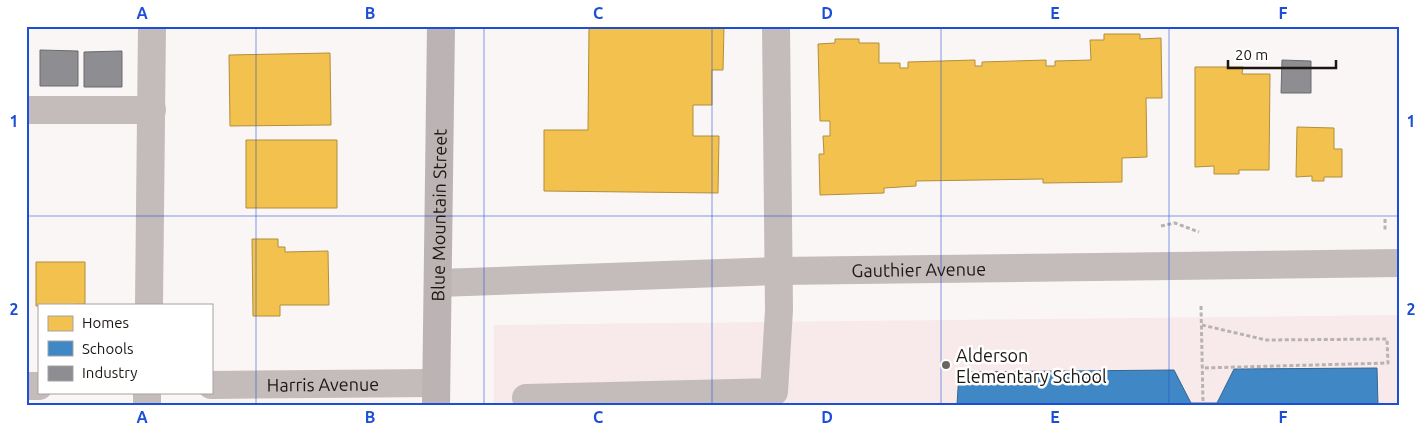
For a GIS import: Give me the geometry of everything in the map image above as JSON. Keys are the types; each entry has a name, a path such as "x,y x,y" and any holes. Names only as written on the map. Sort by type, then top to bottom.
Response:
{"main road":[{"name":"Blue Mountain Street","path":"436,394 441,26"}],"street":[{"path":"149,304 152,26"},
{"path":"526,398 775,398 779,310 776,26"},
{"path":"26,110 152,110"},
{"name":"Gauthier Avenue","path":"439,283 779,272 1399,263"},
{"name":"Harris Avenue","path":"212,385 436,394"}],"path":[{"path":"1201,306 1203,403"},
{"path":"1202,325 1266,340 1387,339 1388,363 1202,368"}],"shaded area":[{"name":"Alderson Elementary School","path":"1399,315 1399,405 494,405 494,325"}],"building: Homes":[{"path":"285,26 351,26 351,28"},
{"path":"589,26 724,26 723,70 712,70 712,105 693,105 693,136 719,136 718,193 544,191 544,130 588,130"},
{"path":"1104,34 1140,34 1140,39 1161,38 1162,98 1146,98 1147,157 1122,158 1122,182 1043,183 1043,179 916,181 916,186 884,188 884,193 820,195 819,154 824,154 823,136 830,136 830,121 820,121 818,44 835,43 835,39 859,39 859,43 879,43 879,63 900,63 900,68 908,68 908,62 975,60 975,66 982,66 982,62 1046,60 1046,66 1055,66 1055,61 1091,60 1090,40 1104,40"},
{"path":"330,53 331,125 230,126 229,55"},
{"path":"1195,67 1243,67 1242,74 1270,74 1269,170 1239,170 1239,174 1214,174 1214,166 1195,167"},
{"path":"1297,127 1334,128 1334,149 1342,149 1342,177 1324,177 1324,181 1312,181 1312,176 1296,177"},
{"path":"246,140 337,140 337,208 246,208"},
{"path":"252,239 278,239 278,247 285,247 285,252 328,251 329,305 280,305 280,316 253,316"},
{"path":"36,262 85,262 85,304 38,304 36,306"}],"building: Schools":[{"path":"1377,368 1378,405 957,405 959,372 1174,370 1191,403 1217,403 1234,369"}],"building: Industry":[{"path":"40,50 78,51 78,86 40,86"},
{"path":"122,51 122,87 84,87 84,52"},
{"path":"1282,60 1311,61 1311,93 1281,93"}],"place":[{"name":"Alderson Elementary School","path":"946,365"}]}
